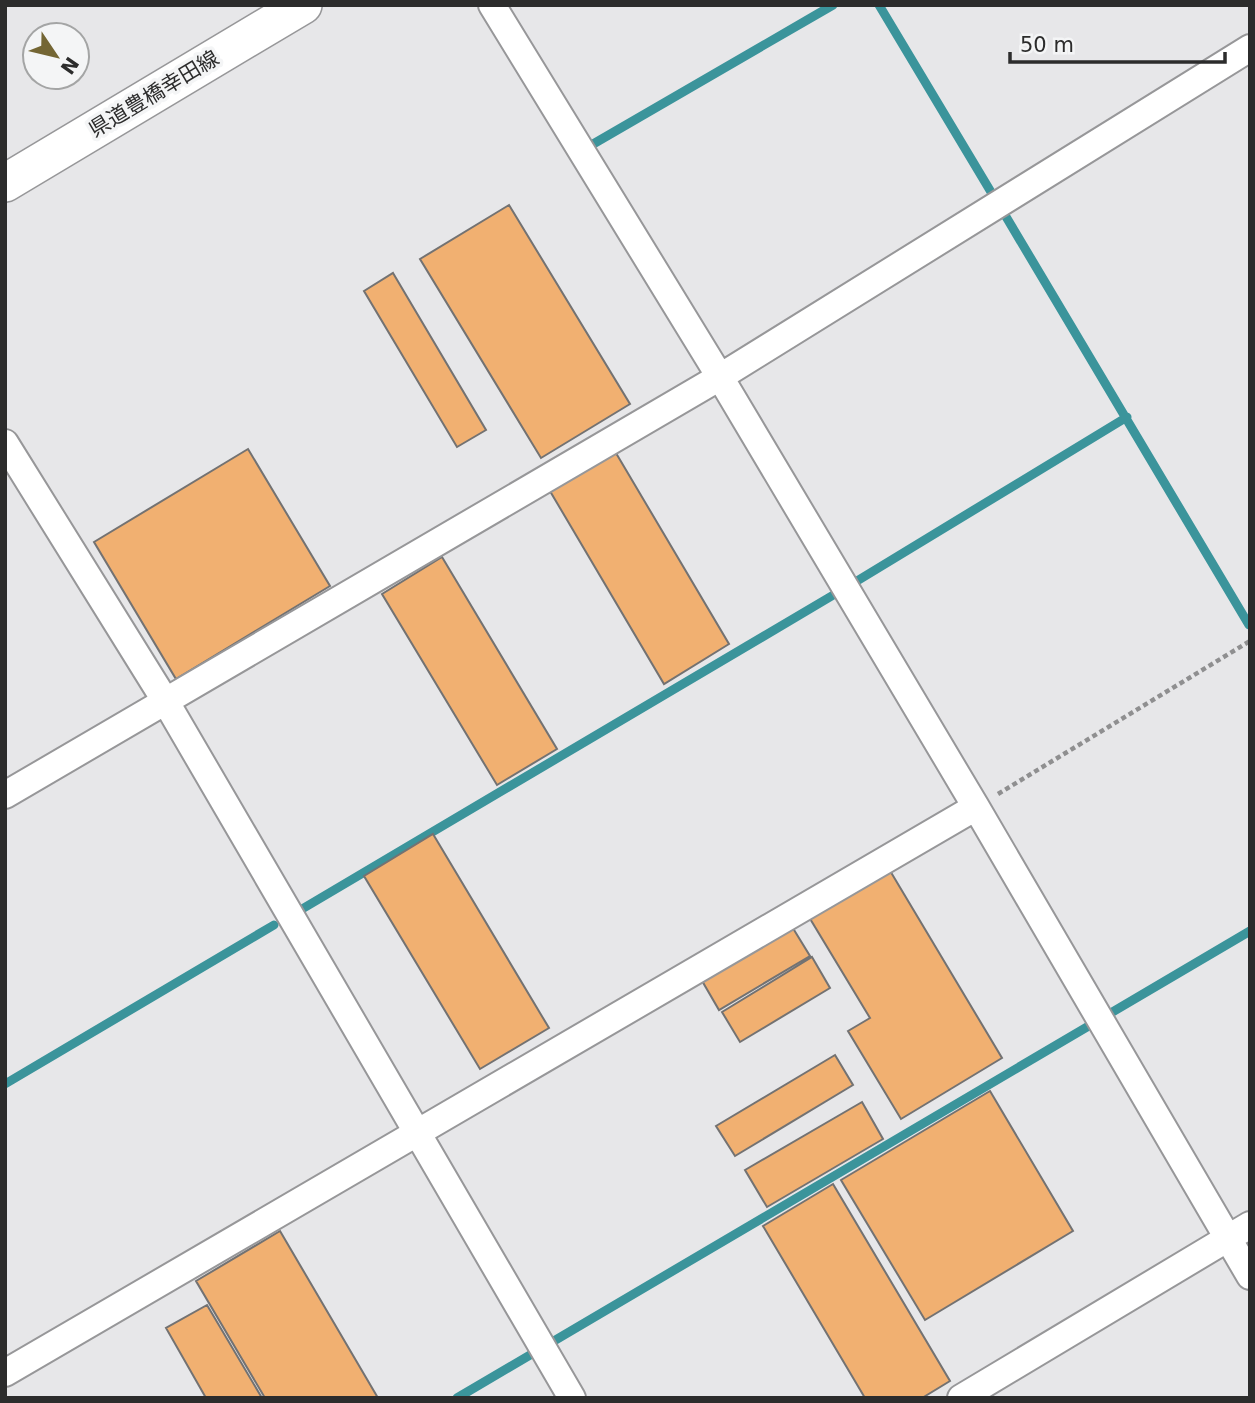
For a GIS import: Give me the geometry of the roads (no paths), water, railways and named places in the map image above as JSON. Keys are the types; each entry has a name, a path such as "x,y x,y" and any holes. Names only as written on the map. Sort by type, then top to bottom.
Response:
{"main road":[{"name":"県道豊橋幸田線","path":"5,183 303,5"}],"street":[{"path":"492,5 720,377 976,807 1239,1231 1250,1276"},
{"path":"5,795 720,377 1250,48"},
{"path":"5,443 166,702 572,1398"},
{"path":"5,1373 976,807"},
{"path":"961,1398 1239,1231"}],"waterway":[{"path":"588,147 833,5"},
{"path":"879,5 991,192"},
{"path":"1005,215 1249,625"},
{"path":"852,584 1127,417"},
{"path":"297,912 835,594"},
{"path":"5,1084 274,925"},
{"path":"457,1398 1250,931"}]}
